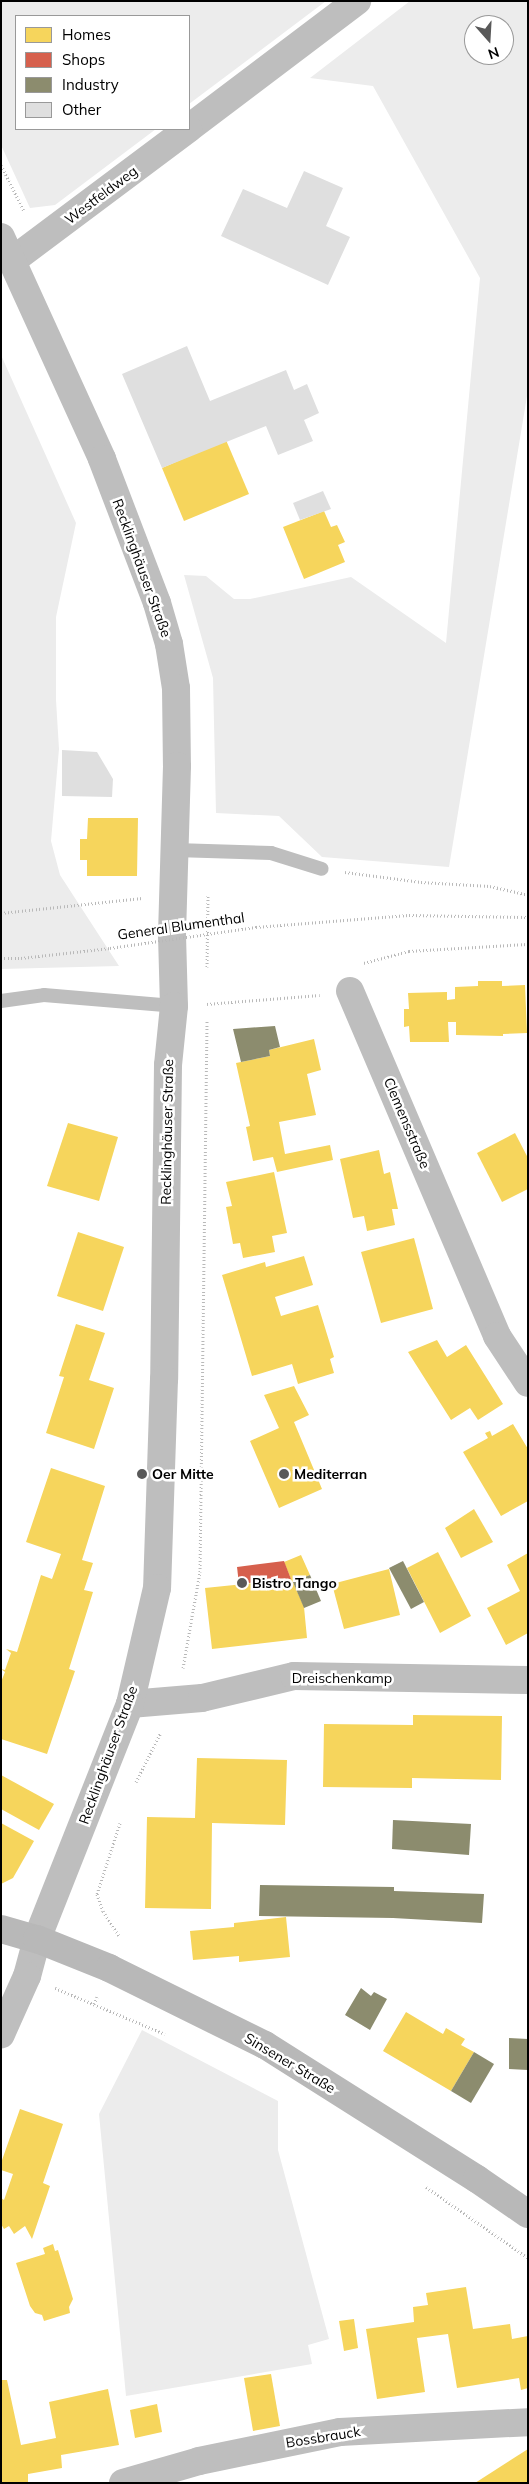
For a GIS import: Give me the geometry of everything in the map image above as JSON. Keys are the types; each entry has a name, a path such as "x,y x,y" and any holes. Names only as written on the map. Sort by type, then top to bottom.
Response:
{"main road":[{"name":"Sinsener Straße","path":"1,1929 37,1939 109,1968 265,2045 478,2179 528,2214"}],"street":[{"name":"Westfeldweg","path":"190,126 357,1"},
{"name":"Westfeldweg","path":"7,249 185,130"},
{"name":"Recklinghäuser Straße","path":"1,2034 28,1976 37,1939 130,1704 157,1588 164,1379 168,1065 174,1006 176,688 169,644 157,603 102,459 7,249"},
{"name":"Clemensstraße","path":"350,991 497,1336 528,1383"},
{"name":"Dreischenkamp","path":"130,1704 202,1698 294,1676 528,1680"},
{"name":"Bossbrauck","path":"123,2483 199,2461 340,2432 528,2422"}],"lane":[{"path":"175,850 271,853 322,869"},
{"path":"1,1002 44,995 174,1006"}],"path":[{"path":"322,869 421,882 490,886 528,895"},
{"path":"1,913 174,895"},
{"name":"General Blumenthal","path":"1,958 21,958 110,948 256,927 409,916 528,917"},
{"path":"207,1004 282,1000 350,991 347,974 369,960 410,951 528,944"},
{"path":"28,1976 173,2037"},
{"path":"422,2185 528,2258"}],"shaded area":[{"path":"1,1 326,1 190,103 190,15 15,15 15,130 155,130 55,205 30,208 1,145"},
{"path":"410,1 528,1 528,390 449,867 322,857 279,816 216,813 213,678 184,575 206,576 234,599 250,599 351,577 446,643 480,278 373,86 310,78"},
{"path":"1,355 76,523 56,617 56,700 59,749 51,841 60,875 119,966 1,969"},
{"path":"142,2030 278,2101 278,2150 329,2339 308,2345 312,2364 126,2396 99,2114"}],"building: Homes":[{"path":"226,440 249,494 184,521 162,468"},
{"path":"324,511 331,527 337,525 345,542 338,545 345,562 304,579 283,527"},
{"path":"88,818 138,818 137,876 87,876 87,860 80,860 80,839 87,839"},
{"path":"478,981 502,981 502,986 525,985 527,1033 503,1034 503,1036 456,1035 456,1022 448,1022 449,1042 410,1042 409,1026 404,1027 404,1009 409,1009 408,993 447,992 447,1000 455,999 455,987 478,986"},
{"path":"314,1039 321,1070 307,1074 316,1115 279,1122 285,1154 330,1145 333,1160 277,1172 273,1157 253,1161 246,1127 250,1126 236,1063 270,1056 269,1050"},
{"path":"68,1123 118,1137 99,1201 47,1186"},
{"path":"515,1133 528,1158 528,1189 502,1202 477,1153"},
{"path":"379,1150 384,1174 390,1172 398,1209 392,1209 395,1225 367,1231 364,1216 353,1218 340,1159"},
{"path":"274,1172 287,1233 272,1236 275,1252 243,1258 240,1243 233,1244 226,1207 232,1206 226,1182"},
{"path":"78,1232 124,1247 103,1311 57,1296"},
{"path":"414,1238 433,1309 381,1323 361,1252"},
{"path":"304,1256 313,1285 275,1297 281,1316 318,1305 334,1357 330,1359 334,1373 298,1384 292,1364 252,1376 222,1275 265,1262 266,1267"},
{"path":"76,1324 105,1333 89,1380 114,1388 94,1449 46,1433 64,1377 59,1376"},
{"path":"437,1340 447,1357 466,1345 503,1404 478,1420 470,1408 451,1420 408,1352"},
{"path":"294,1386 309,1415 294,1422 322,1489 279,1508 250,1441 279,1428 264,1395"},
{"path":"513,1424 528,1449 528,1501 501,1516 463,1452 488,1438 485,1433 490,1431 492,1436"},
{"path":"51,1468 105,1486 82,1560 93,1563 84,1590 93,1592 69,1669 75,1671 47,1754 1,1739 1,1682 5,1672 1,1669 5,1670 11,1653 6,1649 17,1652 41,1575 52,1579 61,1554 26,1542"},
{"path":"474,1509 493,1542 461,1558 445,1528"},
{"path":"438,1552 471,1616 440,1633 407,1568"},
{"path":"528,1553 528,1633 506,1645 487,1608 520,1591 507,1565"},
{"path":"301,1555 310,1575 293,1582 304,1607 307,1638 212,1649 205,1588 291,1579 284,1562"},
{"path":"389,1569 400,1615 344,1629 332,1584"},
{"path":"413,1715 502,1716 501,1780 412,1778 412,1788 323,1787 324,1724 413,1725"},
{"path":"197,1758 287,1760 285,1825 212,1823 211,1909 145,1908 147,1817 195,1818"},
{"path":"1,1775 54,1804 39,1830 1,1809"},
{"path":"1,1823 34,1841 13,1878 1,1884"},
{"path":"286,1917 290,1957 239,1962 239,1956 193,1960 190,1931 234,1927 234,1923"},
{"path":"406,2012 443,2034 446,2028 465,2039 461,2045 474,2052 451,2091 383,2051"},
{"path":"20,2109 63,2124 43,2183 50,2186 32,2239 25,2226 14,2234 9,2226 4,2229 1,2224 1,2198 4,2200 13,2174 1,2170 1,2163"},
{"path":"53,2244 55,2251 58,2250 73,2299 69,2307 70,2313 44,2321 42,2315 35,2313 30,2306 16,2263 45,2254 43,2248"},
{"path":"466,2287 473,2329 510,2324 512,2339 528,2336 528,2388 521,2390 519,2378 457,2388 448,2334 417,2338 425,2392 377,2399 366,2329 414,2322 413,2307 428,2305 426,2293"},
{"path":"354,2319 358,2348 344,2351 339,2321"},
{"path":"271,2374 280,2426 253,2431 244,2378"},
{"path":"1,2380 7,2380 21,2445 56,2438 49,2402 108,2389 119,2445 61,2455 62,2468 28,2474 28,2483 1,2483"},
{"path":"157,2404 162,2432 135,2438 130,2410"},
{"path":"528,2449 528,2483 475,2483"}],"building: Shops":[{"path":"284,1561 291,1579 239,1584 237,1567"}],"building: Industry":[{"path":"275,1026 280,1047 269,1050 270,1056 241,1062 233,1029"},
{"path":"403,1561 424,1602 411,1609 389,1568"},
{"path":"310,1575 321,1601 304,1608 293,1582"},
{"path":"393,1820 471,1824 469,1855 392,1849"},
{"path":"260,1885 394,1887 394,1891 484,1894 482,1923 393,1918 259,1916"},
{"path":"361,1988 371,1996 374,1992 387,1999 370,2030 345,2015"},
{"path":"509,2038 528,2039 528,2070 509,2069"},
{"path":"474,2052 494,2064 471,2103 451,2091"}],"building: Other":[{"path":"304,171 343,188 326,226 350,237 328,285 221,236 243,189 287,208"},
{"path":"187,346 210,401 286,370 294,390 307,384 319,413 304,420 313,441 278,455 266,426 162,468 122,374"},
{"path":"323,491 331,509 300,520 293,503"},
{"path":"62,750 97,752 113,779 112,797 62,796"}],"place":[{"name":"Oer Mitte","path":"142,1474"},
{"name":"Mediterran","path":"284,1474"},
{"name":"Bistro Tango","path":"242,1583"}]}
